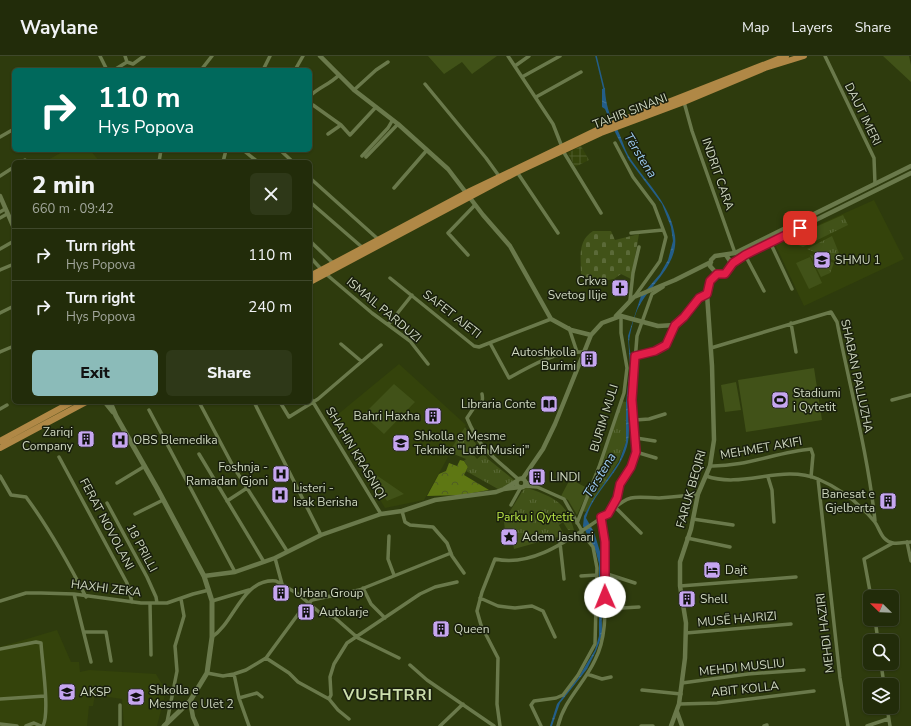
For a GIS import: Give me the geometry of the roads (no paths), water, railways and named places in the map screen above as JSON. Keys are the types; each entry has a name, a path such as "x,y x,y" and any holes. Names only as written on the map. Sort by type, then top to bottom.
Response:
{"main road":[{"name":"TAHIR SINANI","path":"468,195 600,131 786,56"},
{"name":"TAHIR SINANI","path":"624,121 684,102 764,68 804,56"},
{"name":"TAHIR SINANI","path":"468,195 499,176 562,149"},
{"path":"312,281 334,264 363,248 468,195"},
{"path":"312,275 324,272 468,195"},
{"path":"0,441 68,404"},
{"path":"0,448 82,404"},
{"path":"107,404 116,416"},
{"path":"111,404 204,576 212,601 212,637 207,673 190,701 167,723"}],"street":[{"path":"100,56 106,68"},
{"path":"125,56 127,62"},
{"path":"127,62 133,64 144,56"},
{"path":"203,68 212,56"},
{"path":"264,68 270,56"},
{"path":"296,68 303,56"},
{"path":"320,56 354,90 392,121 398,124 448,169 475,205 510,246 551,319 569,328 591,335"},
{"path":"508,56 536,96 553,124 562,149 601,213"},
{"path":"515,66 529,56"},
{"path":"522,77 560,56"},
{"name":"DAUT IMERI","path":"824,56 874,158 875,184"},
{"path":"117,68 127,62"},
{"path":"354,90 376,70 388,62"},
{"path":"536,96 581,72"},
{"path":"312,94 321,86 325,86 333,81 339,75"},
{"path":"425,84 499,176"},
{"name":"INDRIT CARA","path":"684,102 692,131 735,253"},
{"path":"313,105 341,125 350,135 376,107"},
{"path":"392,121 364,157 398,124"},
{"path":"328,134 341,125"},
{"path":"0,137 12,130"},
{"path":"613,319 634,297 660,261 666,237 654,205 630,172 615,143"},
{"path":"394,188 427,150"},
{"path":"246,152 256,160"},
{"path":"282,152 291,160"},
{"path":"608,514 617,498 620,484 631,467 636,452 635,420 632,400 637,336 647,304 652,294 675,280 711,262 718,254 726,255 735,253 911,166"},
{"path":"0,176 12,168"},
{"path":"517,172 558,233"},
{"path":"711,262 712,269 717,274 725,274 731,266 745,255 911,173"},
{"path":"312,180 379,240"},
{"path":"0,196 6,212 12,219"},
{"path":"312,204 363,248"},
{"path":"468,256 448,233 475,205"},
{"path":"825,208 828,214"},
{"path":"0,212 6,212"},
{"path":"0,218 6,212"},
{"path":"631,233 663,230"},
{"path":"777,232 779,238"},
{"path":"0,249 12,242"},
{"path":"770,242 792,289"},
{"path":"312,243 334,264"},
{"path":"634,297 633,273 640,248"},
{"path":"726,255 729,258 731,266"},
{"path":"745,255 764,291"},
{"name":"ISMAIL PARDUZI","path":"312,258 324,272 388,325 410,341 428,364"},
{"path":"0,270 12,265"},
{"name":"FARUK BEQIRI","path":"671,726 677,712 681,694 686,633 685,615 680,586 680,562 688,538 698,494 710,466 714,440 715,421 707,294 710,281 717,274"},
{"name":"SAFET AJETI","path":"390,278 474,346 479,347 551,319"},
{"path":"634,297 662,284 675,280"},
{"path":"635,356 655,351 666,345 675,325 684,317 701,296 707,294"},
{"path":"388,325 412,295"},
{"path":"697,301 701,299 707,302"},
{"path":"0,313 12,307"},
{"name":"SHABAN PALLUZHA","path":"711,348 831,312 837,322 867,464 875,521"},
{"path":"511,505 555,424 591,335 602,323 624,316 658,326 675,325"},
{"name":"BURIM MULI","path":"577,523 614,425 624,393 627,368 621,333 624,316"},
{"path":"791,323 796,352"},
{"path":"569,328 577,352"},
{"path":"490,343 509,378 531,365 554,356 570,352 583,352"},
{"path":"340,344 361,361"},
{"name":"SHAHIN KRASNIQI","path":"381,345 313,402 381,514"},
{"path":"0,352 12,347"},
{"path":"482,394 483,401 481,405 474,409 467,418 474,436 490,456 522,483 537,487 564,499 577,523 593,547 597,568 595,644 578,675 563,695 556,698 534,701 531,705 541,726"},
{"path":"892,400 911,395"},
{"path":"200,404 247,488 287,550"},
{"path":"255,404 321,535"},
{"name":"SHAHIN KRASNIQI","path":"281,404 289,416 310,404"},
{"path":"0,409 7,405"},
{"path":"149,410 235,572"},
{"path":"635,420 649,419 665,414"},
{"path":"636,438 655,441"},
{"name":"MEHMET AKIFI","path":"710,466 722,466 758,461 800,450 811,449 813,455 811,477"},
{"path":"636,452 656,458"},
{"path":"199,454 264,562"},
{"name":"FERAT NOVOLANI","path":"59,457 127,583 132,602"},
{"path":"117,482 145,466"},
{"path":"706,476 713,478 739,479 768,477 789,473 818,479 845,493 875,521 879,532 893,543"},
{"path":"0,476 11,495 26,496 58,544 86,597"},
{"path":"768,477 772,490 774,522"},
{"name":"MEHDI HAZIRI","path":"818,479 840,678 848,726"},
{"path":"204,576 235,572 264,562 321,535 381,514 402,511 435,500 493,493 522,483"},
{"path":"0,487 5,484"},
{"path":"227,500 247,488"},
{"path":"500,726 497,704 498,658 478,616 480,598 495,559 515,560 537,556 582,531 594,521 608,514 614,506 631,498 698,494"},
{"path":"135,514 163,500"},
{"name":"18 PRILLI","path":"106,503 136,556 158,603"},
{"path":"614,506 641,533"},
{"path":"402,511 405,522 410,525 433,527 447,543 451,553 464,573"},
{"path":"558,726 561,712 587,674 600,648 604,634 605,542 601,517"},
{"path":"693,519 733,525"},
{"path":"389,536 388,558 394,575"},
{"path":"688,538 730,547"},
{"path":"870,590 864,559 893,543 909,542 911,561"},
{"path":"560,543 564,579"},
{"path":"207,673 223,676 234,674 246,670 266,658 278,640 309,602 363,588 451,553"},
{"path":"275,558 282,585"},
{"path":"604,574 635,583"},
{"path":"580,576 597,575"},
{"path":"680,586 796,577"},
{"path":"212,601 250,590 260,584 273,580 309,602 319,612 334,617 358,638 399,658"},
{"path":"329,699 331,695 330,677 334,664 347,644 358,638 420,594 435,587 458,582"},
{"path":"363,588 371,604 385,618"},
{"name":"HAXHI ZEKA","path":"0,601 27,593 74,594 86,597 132,602 167,603 209,590"},
{"path":"212,637 221,632 230,615 250,590"},
{"path":"74,594 91,662"},
{"path":"480,598 498,606 515,608 532,606 543,611 555,636"},
{"path":"172,726 167,723 177,671 175,646 184,616 181,599"},
{"path":"150,603 151,655"},
{"path":"604,609 639,607"},
{"name":"MUSË HAJRIZI","path":"686,633 791,624"},
{"path":"84,632 106,632 111,662"},
{"path":"0,649 36,642 41,644 45,696 45,719 42,726 34,723 26,726"},
{"path":"266,658 284,669 298,682 329,699 338,710 349,719"},
{"path":"410,665 427,680 494,726"},
{"name":"MEHDI MUSLIU","path":"682,683 748,674 804,670"},
{"path":"234,674 239,698 249,726"},
{"path":"587,674 602,679 611,677"},
{"path":"642,690 681,694"},
{"name":"ABIT KOLLA","path":"679,704 717,703 814,691"},
{"path":"239,698 257,693 262,697"},
{"path":"0,699 45,696"},
{"path":"190,701 197,726"},
{"path":"440,726 463,704"},
{"path":"120,705 120,726"},
{"path":"671,726 681,726 677,712"},
{"path":"888,714 890,726"},
{"path":"869,725 888,719"},
{"path":"0,724 17,726"},
{"path":"641,726 653,726"}],"water":[{"path":"605,88 609,113 628,154 658,196 669,215 673,225 675,247 667,267 641,303 632,327 629,342 632,366 628,401 629,433 625,453 620,463 595,499 586,518 594,532 601,555 602,635 587,669 560,703 552,726 550,726 557,704 578,678 595,650 599,636 599,564 596,552 583,526 584,516 592,501 619,462 626,442 626,403 630,366 628,336 641,296 660,274 668,260 673,241 671,227 662,204 629,160 605,109 602,107 602,89"}],"waterway":[{"name":"Tërstena","path":"596,56 604,89"}],"place":[{"name":"SHMU 1","path":"822,260"},
{"name":"Crkva Svetog Ilije","path":"620,288"},
{"name":"Autoshkolla Burimi","path":"589,359"},
{"name":"Stadiumi i Qytetit","path":"780,400"},
{"name":"Libraria Conte","path":"549,404"},
{"name":"Bahri Haxha","path":"433,416"},
{"name":"Zariqi Company","path":"86,439"},
{"name":"OBS Blemedika","path":"120,440"},
{"name":"Shkolla e Mesme Teknike \"Lutfi Musiqi\"","path":"401,443"},
{"name":"Foshnja - Ramadan Gjoni","path":"281,474"},
{"name":"LINDI","path":"537,477"},
{"name":"Listeri - Isak Berisha","path":"280,495"},
{"name":"Banesat e Gjelberta","path":"888,501"},
{"name":"Adem Jashari","path":"509,537"},
{"name":"Dajt","path":"712,570"},
{"name":"Urban Group","path":"281,593"},
{"name":"Shell","path":"687,599"},
{"name":"Autolarje","path":"306,612"},
{"name":"Queen","path":"441,629"},
{"name":"AKSP","path":"67,692"},
{"name":"Shkolla e Mesme e Ulët 2","path":"136,697"}],"district":[{"name":"VUSHTRRI","path":"388,694"}],"park label":[{"name":"Parku i Qytetit","path":"535,517"}]}
